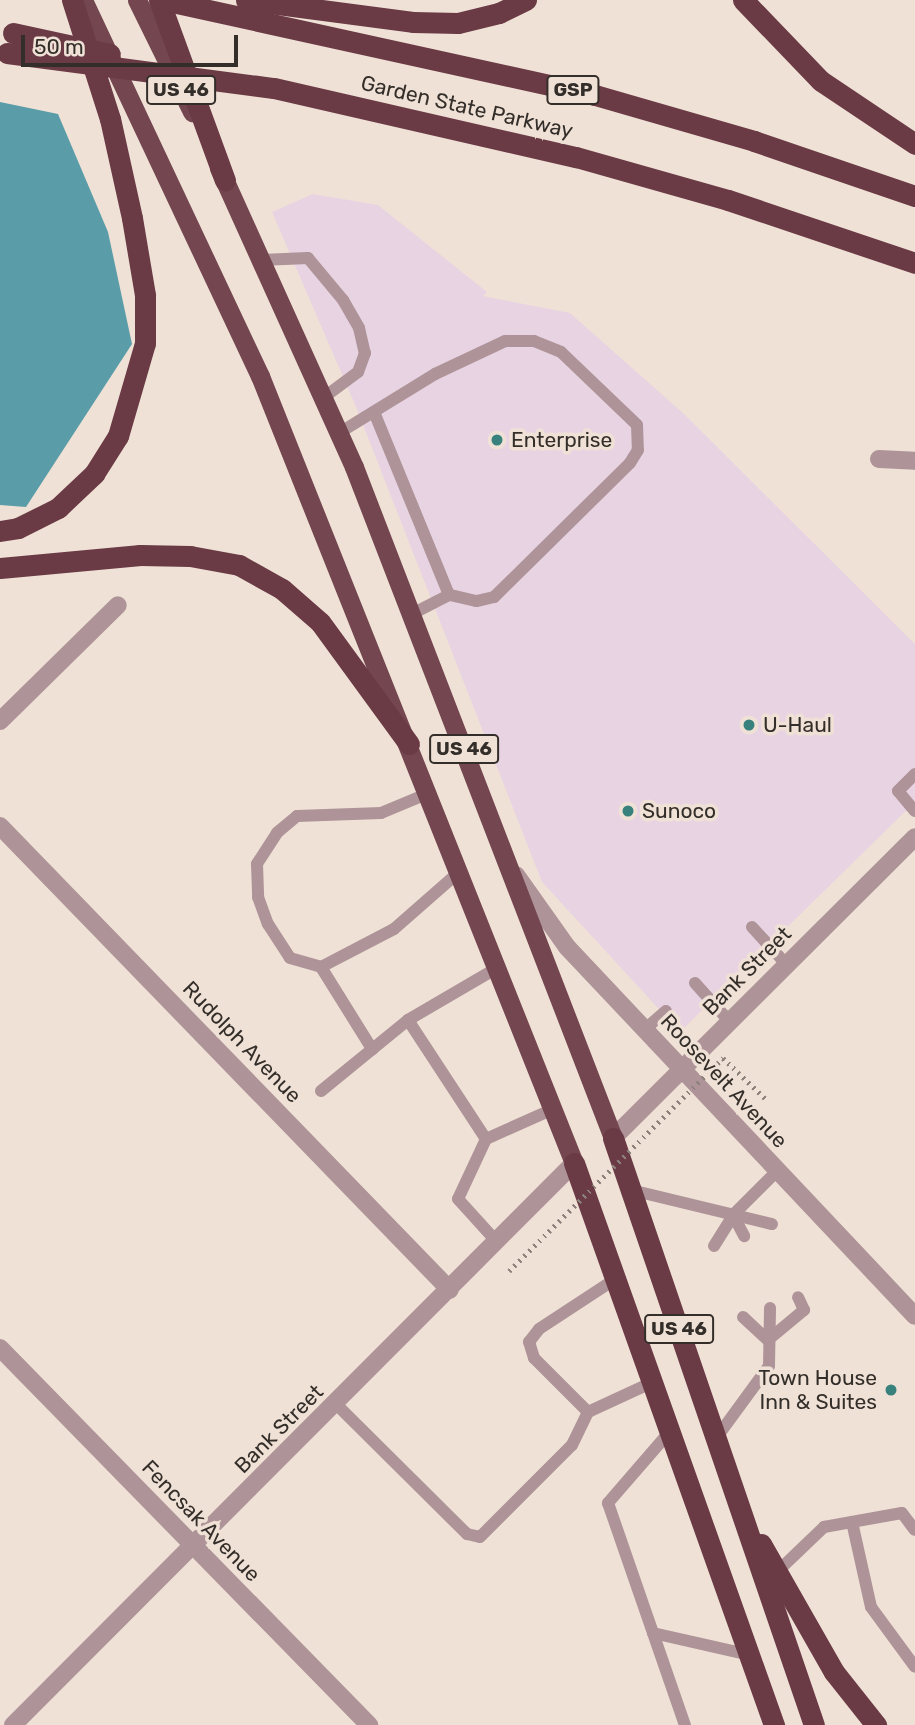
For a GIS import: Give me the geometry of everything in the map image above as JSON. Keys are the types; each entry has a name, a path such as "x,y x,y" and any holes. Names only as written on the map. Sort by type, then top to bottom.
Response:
{"highway":[{"path":"0,531 58,508 94,474 118,436 145,343 145,295 132,218 110,119 72,0"},
{"name":"US 46","path":"83,0 260,376 410,744 574,1163 655,1381 774,1725"},
{"name":"US 46","path":"137,0 225,180 339,433 412,614 511,868 631,1190 814,1725"},
{"path":"161,0 225,180"},
{"name":"Garden State Parkway","path":"161,0 595,95 754,141 915,196"},
{"path":"246,0 413,22 458,23 499,13 526,0"},
{"path":"743,0 821,81 915,144"},
{"name":"Garden State Parkway","path":"5,42 274,88 576,157 728,200 915,263"},
{"path":"0,568 140,555 190,556 239,565 282,589 320,622 410,744"},
{"path":"746,1520 778,1571 834,1672 876,1725"}],"street":[{"path":"879,459 915,461"},
{"path":"0,721 118,605"},
{"name":"Rudolph Avenue","path":"0,826 450,1290"},
{"name":"Bank Street","path":"612,1138 915,837"},
{"name":"Roosevelt Avenue","path":"511,868 568,947 915,1316"},
{"name":"Bank Street","path":"13,1725 574,1163"},
{"name":"Fencsak Avenue","path":"0,1348 369,1725"}],"lane":[{"path":"261,260 308,258 343,300 359,328 365,353 358,372 323,398"},
{"path":"339,433 435,374 505,341 534,341 561,352 637,425 638,450 631,463 494,597 476,600 449,595 412,614"},
{"path":"374,412 449,595"},
{"path":"915,774 898,791 915,811"},
{"path":"372,1049 321,967 290,958 268,924 258,897 257,864 277,834 297,816 381,813 429,793"},
{"path":"321,967 394,929 460,871"},
{"path":"752,927 786,964"},
{"path":"321,1091 408,1020 498,968"},
{"path":"695,983 729,1021"},
{"path":"644,1030 666,1011"},
{"path":"408,1020 486,1139"},
{"path":"497,1242 458,1199 486,1139 553,1109"},
{"path":"714,1246 733,1215 777,1171"},
{"path":"631,1190 772,1224"},
{"path":"733,1215 744,1236"},
{"path":"588,1412 534,1358 529,1342 539,1329 617,1279"},
{"path":"768,1340 804,1310 798,1297"},
{"path":"717,1437 769,1366 770,1308"},
{"path":"743,1317 768,1340"},
{"path":"336,1404 467,1534 481,1537 493,1529 572,1445 588,1412 655,1381"},
{"path":"672,1429 608,1503 685,1725"},
{"path":"778,1571 824,1527 902,1513 915,1530"},
{"path":"852,1522 871,1607 915,1667"},
{"path":"653,1633 750,1655"}],"path":[{"path":"509,1270 723,1058 767,1100"}],"shaded area":[{"path":"313,194 378,205 487,292 483,296 570,313 684,414 915,644 915,802 680,1032 542,882 356,407 272,212"}],"water":[{"path":"0,102 58,114 108,232 132,344 26,507 0,505"}],"place":[{"name":"Enterprise","path":"497,440"},
{"name":"U-Haul","path":"749,725"},
{"name":"Sunoco","path":"628,811"},
{"name":"Town House Inn & Suites","path":"891,1390"}]}
